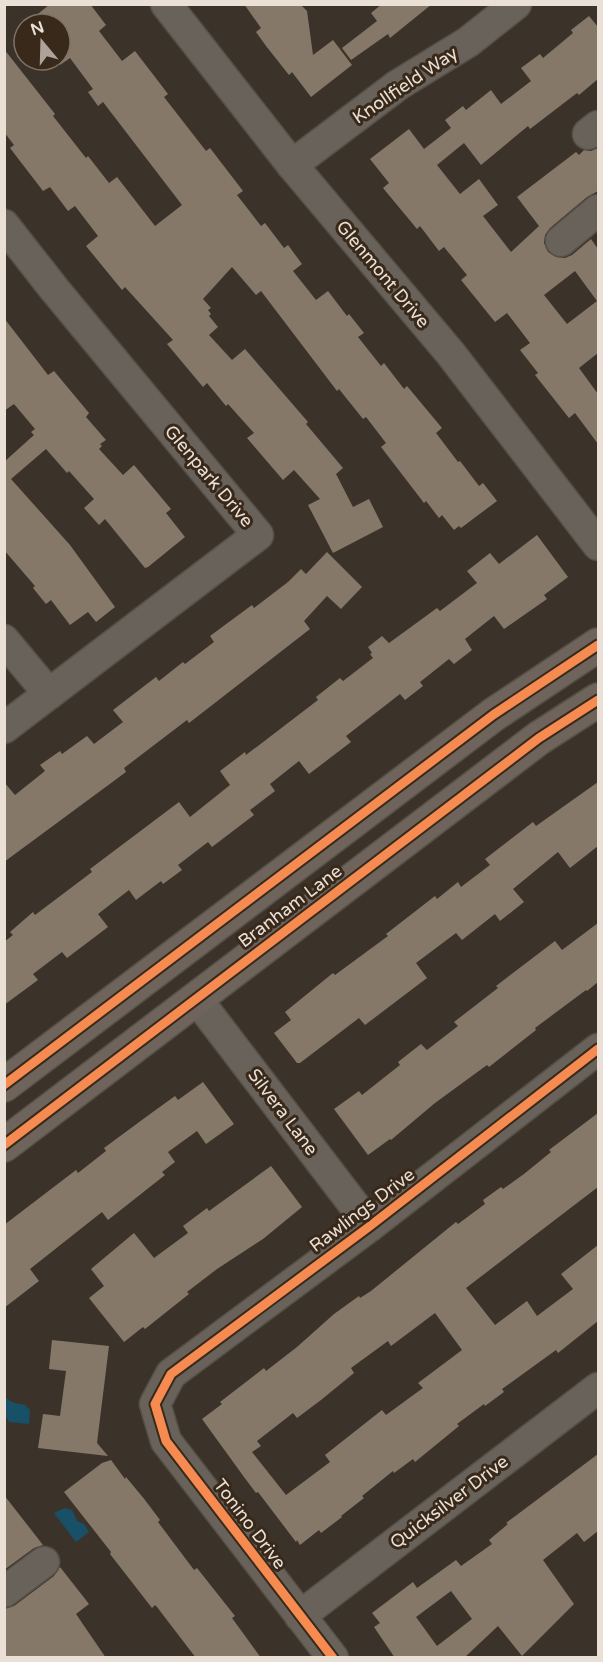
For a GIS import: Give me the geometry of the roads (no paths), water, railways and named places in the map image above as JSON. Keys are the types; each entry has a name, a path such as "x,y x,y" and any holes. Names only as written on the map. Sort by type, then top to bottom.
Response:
{"main road":[{"name":"Branham Lane","path":"4,1086 493,715 598,645"},
{"name":"Branham Lane","path":"4,1145 539,738 598,700"},
{"path":"4,1086 32,1124"}],"street":[{"name":"Glenmont Drive","path":"166,4 292,165 451,354 598,545"},
{"name":"Knollfield Way","path":"292,165 398,85 468,42 507,7"},
{"path":"561,241 598,210"},
{"name":"Glenpark Drive","path":"4,225 258,535 4,728"},
{"path":"4,640 49,694"},
{"name":"Silvera Lane","path":"196,998 370,1226"},
{"name":"Rawlings Drive","path":"155,1404 171,1374 370,1226 598,1049"},
{"name":"Quicksilver Drive","path":"300,1616 598,1388"},
{"name":"Tonino Drive","path":"155,1404 166,1441 333,1658"},
{"path":"4,1592 44,1562"}],"water":[{"path":"4,1397 14,1403 25,1405 30,1410 29,1424 9,1422 5,1414"},
{"path":"65,1508 72,1510 77,1521 84,1524 89,1532 76,1542 54,1513"}]}
